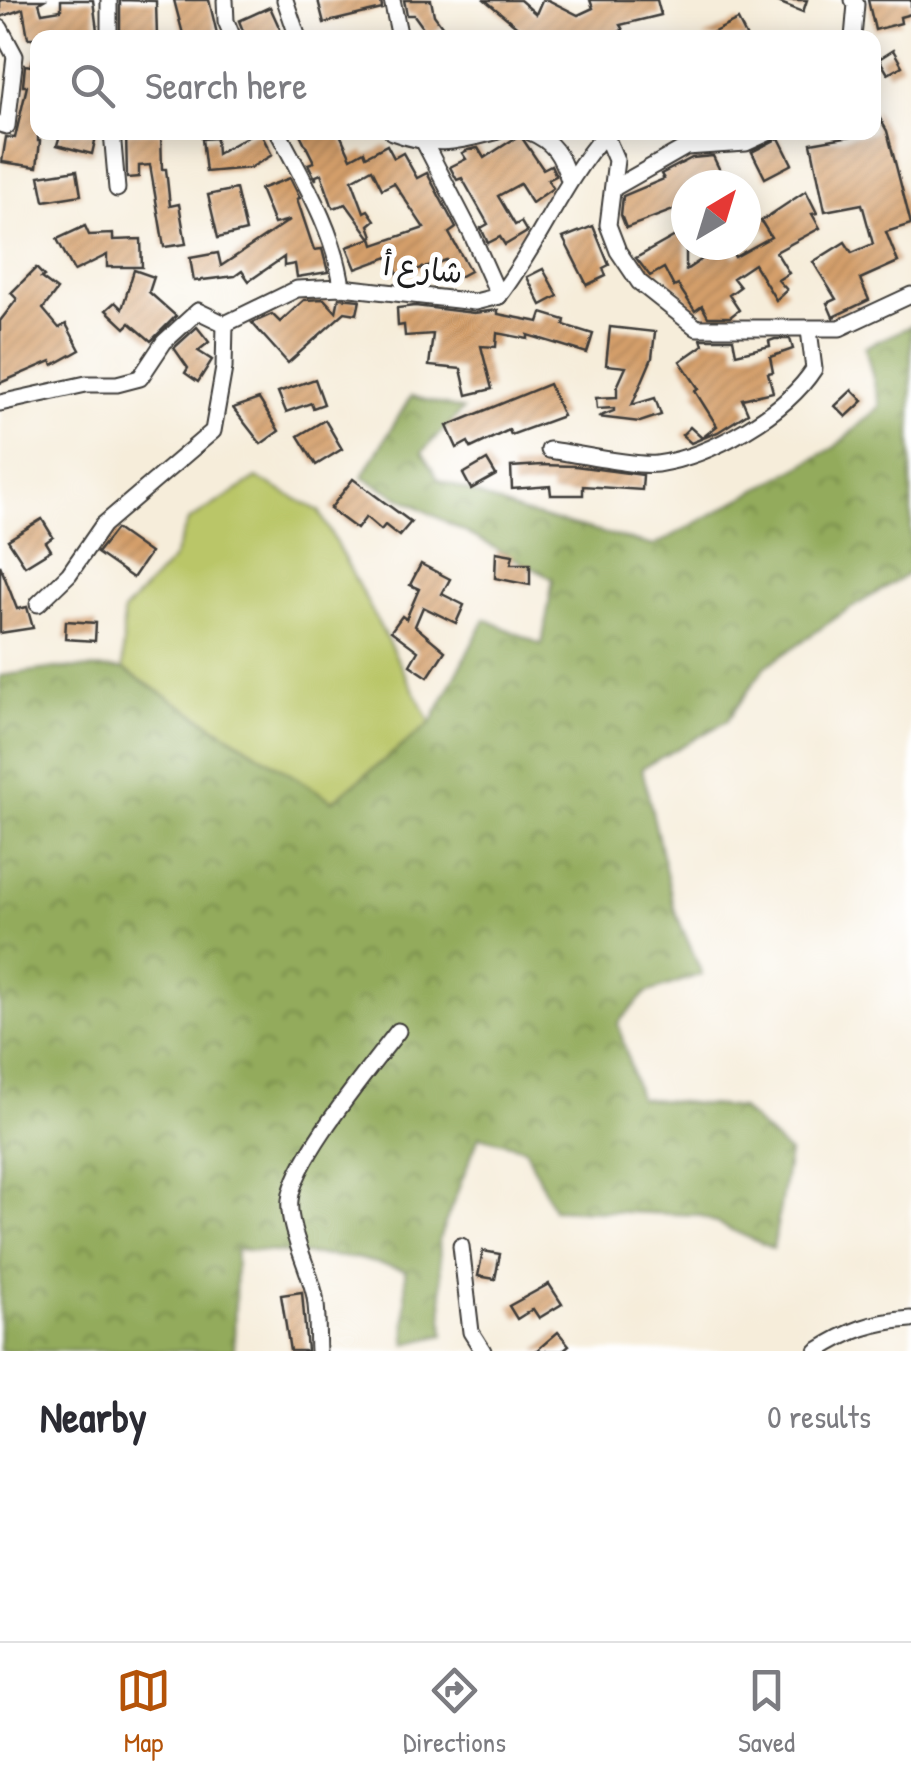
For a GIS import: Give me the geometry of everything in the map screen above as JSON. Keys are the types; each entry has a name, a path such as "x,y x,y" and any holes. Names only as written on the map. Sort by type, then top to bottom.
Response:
{"street":[{"path":"109,0 110,30"},
{"path":"225,0 230,30"},
{"path":"285,0 295,30"},
{"path":"392,0 398,30"},
{"path":"853,0 854,30"},
{"path":"0,28 15,56 7,126 0,124"},
{"path":"113,140 117,189"},
{"path":"282,140 324,225 339,262 342,287"},
{"path":"414,140 425,144 464,140"},
{"path":"547,140 555,148 569,180"},
{"path":"425,144 499,296 525,262 569,180 598,140"},
{"path":"606,140 616,160 608,226 618,251 639,282 697,328 840,328 911,294"},
{"path":"614,188 686,147 751,140"},
{"name":"شارع أ","path":"225,324 297,288 342,287 475,302 499,296"},
{"path":"0,403 86,384 117,384 140,378 164,342 198,311 225,324 224,368 213,431 103,525 69,574 38,604"},
{"path":"548,450 656,464 724,442 786,403 802,386 814,369 808,330"},
{"path":"318,1351 315,1295 300,1256 290,1200 303,1166 330,1122 398,1031"},
{"path":"461,1246 471,1332 483,1351"},
{"path":"817,1351 876,1322 911,1319"}],"green space":[{"path":"911,326 911,572 765,667 727,721 642,768 675,911 702,974 646,993 618,1023 639,1098 740,1108 789,1153 773,1249 699,1215 553,1209 525,1148 479,1136 439,1239 444,1335 406,1344 405,1270 355,1258 236,1249 234,1351 0,1351 0,676 55,668 123,669 333,801 431,723 485,619 542,645 553,579 362,477 411,396 463,410 422,452 438,479 520,512 654,546 835,447 880,406 865,347"},
{"path":"257,478 319,511 431,723 333,801 123,669 123,612 173,559 188,521"}],"building":[{"path":"0,0 44,0 39,3 42,13 61,10 61,0 93,0 97,30 30,30 28,38 23,9 0,17"},
{"path":"120,0 156,1 157,30 120,30"},
{"path":"174,0 209,0 216,30 182,30"},
{"path":"318,0 381,0 382,9 324,23"},
{"path":"404,0 431,0 434,15 442,26 425,30 414,15 407,15"},
{"path":"485,0 520,0 536,14 542,0 548,0 578,15 593,8 590,0 657,0 661,15 620,25 623,30 521,30"},
{"path":"773,0 807,0 803,12"},
{"path":"868,0 911,0 911,14 900,17 901,23 875,30"},
{"path":"270,7 280,30 243,30 239,21"},
{"path":"738,20 743,30 718,30"},
{"path":"893,50 902,66 888,74 881,58"},
{"path":"25,65 30,66 30,140 40,141 37,167 2,162 6,137 15,138 27,86 23,86"},
{"path":"881,120 911,224 886,232 898,262 860,279 869,300 833,317 827,303 836,299 813,262 845,242 852,253 873,244 862,204 825,211 811,143 881,140"},
{"path":"59,140 95,140 92,154 57,145"},
{"path":"126,140 161,140 162,169 166,169 170,206 179,204 186,244 164,247 150,165 139,166 139,177 127,178"},
{"path":"202,140 216,140 217,154 241,140 264,140 272,155 250,168 206,172"},
{"path":"303,140 343,140 351,158 364,151 366,156 387,145 394,158 403,153 417,178 427,173 456,228 449,233 470,271 457,278 446,260 398,276 391,256 356,269 347,247 372,238 374,245 424,228 394,183 382,189 372,169 352,180 364,212 368,210 375,220 369,225 373,236 370,237 346,204 333,208 321,174 316,180 308,164 314,162"},
{"path":"512,140 523,140 543,169 551,165 556,176 548,180 553,188 532,203 520,184 498,196 515,225 521,222 527,232 505,245 500,237 488,243 481,228 488,224 462,178 457,180 450,167 466,159 462,153 468,150 478,148 484,158"},
{"path":"780,140 792,164 765,178 752,152"},
{"path":"713,156 720,170 671,170 671,211 626,228 621,215 623,196 664,179 661,174 692,158"},
{"path":"77,170 81,195 44,201 39,176"},
{"path":"290,178 300,198 297,199 314,250 322,249 328,272 297,277 295,264 284,266 284,257 249,281 242,271 235,276 194,281 190,258 218,253 221,266 290,220 274,224 260,189"},
{"path":"236,189 246,231 218,238 208,195"},
{"path":"806,191 817,213 812,214 820,228 776,252 789,273 778,280 787,290 776,300 754,264 733,278 740,287 729,295 739,310 730,317 708,317 702,306 695,311 664,268 650,276 636,258 671,238 671,260 686,260 686,270 701,260 761,260 761,243 771,237 761,221"},
{"path":"85,226 89,235 113,234 113,240 141,239 142,267 107,267 107,255 74,271 57,239"},
{"path":"593,226 609,265 603,268 606,276 587,285 563,238"},
{"path":"36,268 44,276 41,278 57,290 43,309 59,328 66,324 80,350 53,365 51,361 0,383 0,321 17,299 11,293"},
{"path":"543,269 558,296 541,305 527,277"},
{"path":"134,270 154,277 149,292 176,316 151,341 130,323 125,328 106,310 115,302 122,309"},
{"path":"339,298 360,300 357,314 345,312 288,363 252,323 272,314 280,322 304,300 324,299 336,312"},
{"path":"415,306 474,313 498,310 498,314 539,322 542,313 593,334 587,353 528,335 528,339 497,333 496,347 481,346 492,389 467,395 461,369 429,366 433,334 405,336 404,325 398,326 397,308"},
{"path":"197,327 209,342 198,351 212,360 198,382 185,373 188,368 174,348"},
{"path":"610,327 655,332 652,358 632,405 655,398 661,415 640,422 598,417 614,408 597,409 596,398 617,397 626,367 606,365"},
{"path":"701,339 733,339 736,354 770,346 769,341 775,339 790,339 793,349 770,357 773,372 768,373 773,392 742,399 748,413 718,432 691,443 682,435 690,427 702,438 717,426 680,361 703,345"},
{"path":"315,379 324,404 313,408 311,403 286,412 278,392"},
{"path":"549,384 563,416 511,435 509,430 471,448 468,442 457,448 447,426"},
{"path":"852,390 863,401 846,417 835,406"},
{"path":"259,399 279,431 261,444 233,408"},
{"path":"325,420 342,449 316,465 298,436"},
{"path":"487,460 496,475 471,489 463,474"},
{"path":"542,465 643,475 642,490 583,486 583,495 551,495 550,486 512,489 511,467"},
{"path":"353,479 411,522 399,536 385,525 381,530 366,517 357,529 330,509"},
{"path":"42,519 53,537 46,542 51,550 25,566 8,540"},
{"path":"116,529 150,553 133,578 97,553"},
{"path":"496,552 513,555 511,564 530,564 530,585 495,578"},
{"path":"421,564 450,579 442,594 464,605 456,623 423,607 415,626 445,651 428,677 410,665 418,651 391,631 402,616 406,619 419,589 410,585"},
{"path":"0,565 17,609 27,607 33,628 0,633"},
{"path":"66,621 96,623 95,641 65,639"},
{"path":"483,1251 500,1254 495,1279 478,1276"},
{"path":"549,1284 562,1304 539,1318 533,1309 517,1319 509,1306"},
{"path":"302,1292 307,1351 290,1351 281,1295"},
{"path":"558,1332 569,1345 562,1351 536,1351"}]}
